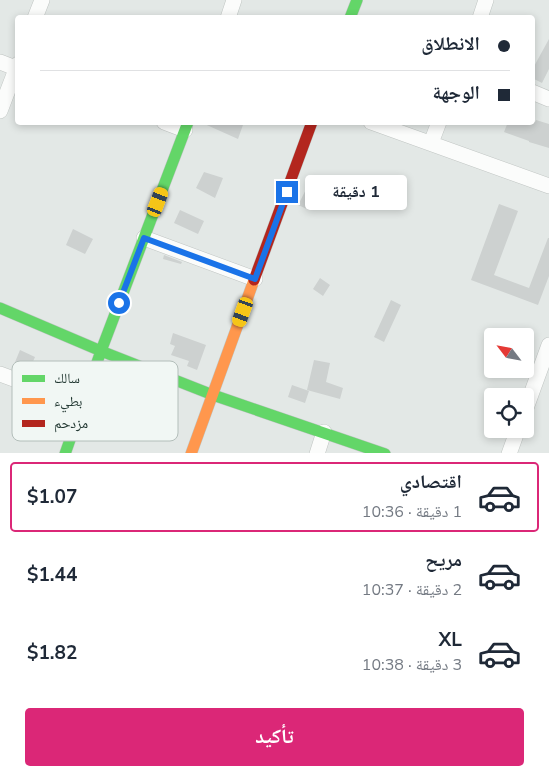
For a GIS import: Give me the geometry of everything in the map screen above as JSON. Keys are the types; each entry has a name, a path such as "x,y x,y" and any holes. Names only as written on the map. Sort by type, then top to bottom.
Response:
{"street":[{"path":"36,15 42,0"},
{"path":"229,15 234,0"},
{"path":"351,15 357,0"},
{"path":"481,15 486,0"},
{"path":"0,62 15,66"},
{"path":"0,111 15,72"},
{"path":"535,93 549,98"},
{"path":"191,453 311,125"},
{"path":"380,125 549,186"},
{"path":"431,143 438,125"},
{"path":"97,361 187,126"},
{"path":"144,238 255,279"},
{"path":"0,308 127,361"},
{"path":"533,388 549,345"},
{"path":"0,374 12,378"},
{"path":"178,381 382,453"},
{"path":"317,453 324,432"},
{"path":"509,453 515,438"}],"building":[{"path":"549,39 549,69 542,83 535,80 535,65"},
{"path":"536,120 549,124 549,148 504,132 507,125 535,125"},
{"path":"207,125 243,125 238,139"},
{"path":"204,172 223,178 215,198 196,188"},
{"path":"313,176 324,182 309,210 298,205"},
{"path":"499,204 518,211 494,275 529,288 549,238 549,276 538,305 471,280"},
{"path":"180,210 204,221 198,234 174,223"},
{"path":"73,229 93,239 85,254 66,245"},
{"path":"164,255 182,262 181,264 163,259"},
{"path":"320,278 330,285 323,296 313,289"},
{"path":"391,300 401,305 384,342 374,337"},
{"path":"173,333 206,345 197,370 187,366 189,361 171,355 175,346 170,344"},
{"path":"20,350 35,357 33,361 15,361"},
{"path":"314,360 330,363 326,382 343,388 340,399 307,390"},
{"path":"292,385 309,391 305,403 288,397"}],"traffic: fast":[{"path":"351,15 357,0"},
{"path":"98,361 187,125"},
{"path":"0,308 126,361"},
{"path":"178,381 382,453"},
{"path":"65,453 70,441"}],"traffic: slow":[{"path":"191,453 254,280"}],"traffic: jam":[{"path":"254,280 311,125"}],"route":[{"path":"119,303 144,238 255,279 287,192"}]}
